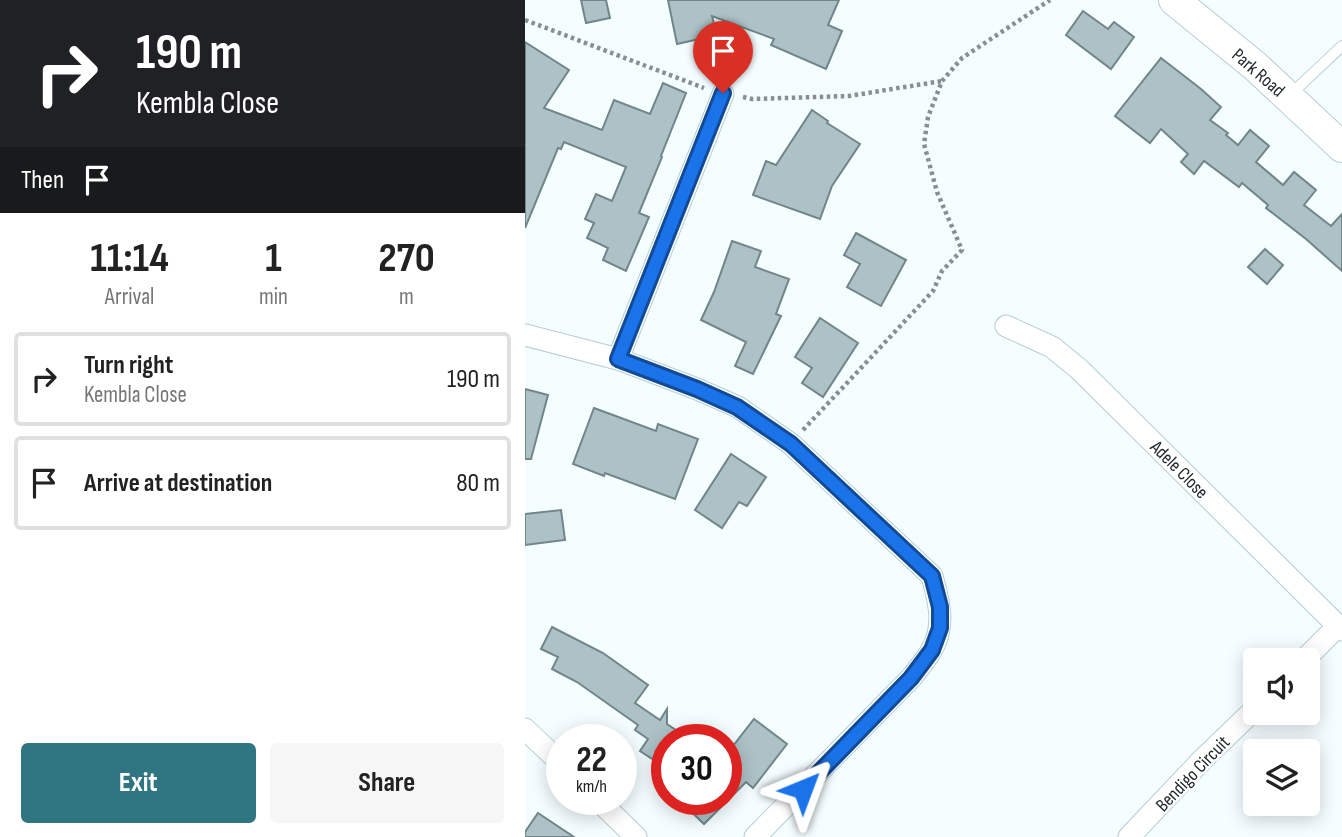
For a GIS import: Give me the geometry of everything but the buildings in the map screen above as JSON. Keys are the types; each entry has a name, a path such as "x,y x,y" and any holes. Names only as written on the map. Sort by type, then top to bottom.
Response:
{"street":[{"name":"Park Road","path":"1174,0 1255,66 1342,147"},
{"path":"618,359 723,93"},
{"name":"Adele Close","path":"1006,326 1052,346 1079,369 1340,628"},
{"path":"525,335 618,359 737,407 791,444 932,576 940,607 940,628 932,650 911,678 755,837"},
{"path":"1318,648 1340,628"},
{"name":"Bendigo Circuit","path":"1129,837 1243,721"},
{"path":"525,729 546,749"},
{"path":"613,815 636,837"}],"lane":[{"path":"1288,97 1342,46"}],"path":[{"path":"791,444 933,290 942,271 962,250 937,192 924,144 928,117 942,81 962,58 1050,0"},
{"path":"525,20 698,86 752,99 849,96 942,81"}],"route":[{"path":"723,93 618,359 737,407 791,444 932,576 940,607 940,628 932,650 911,678 803,789"}]}
